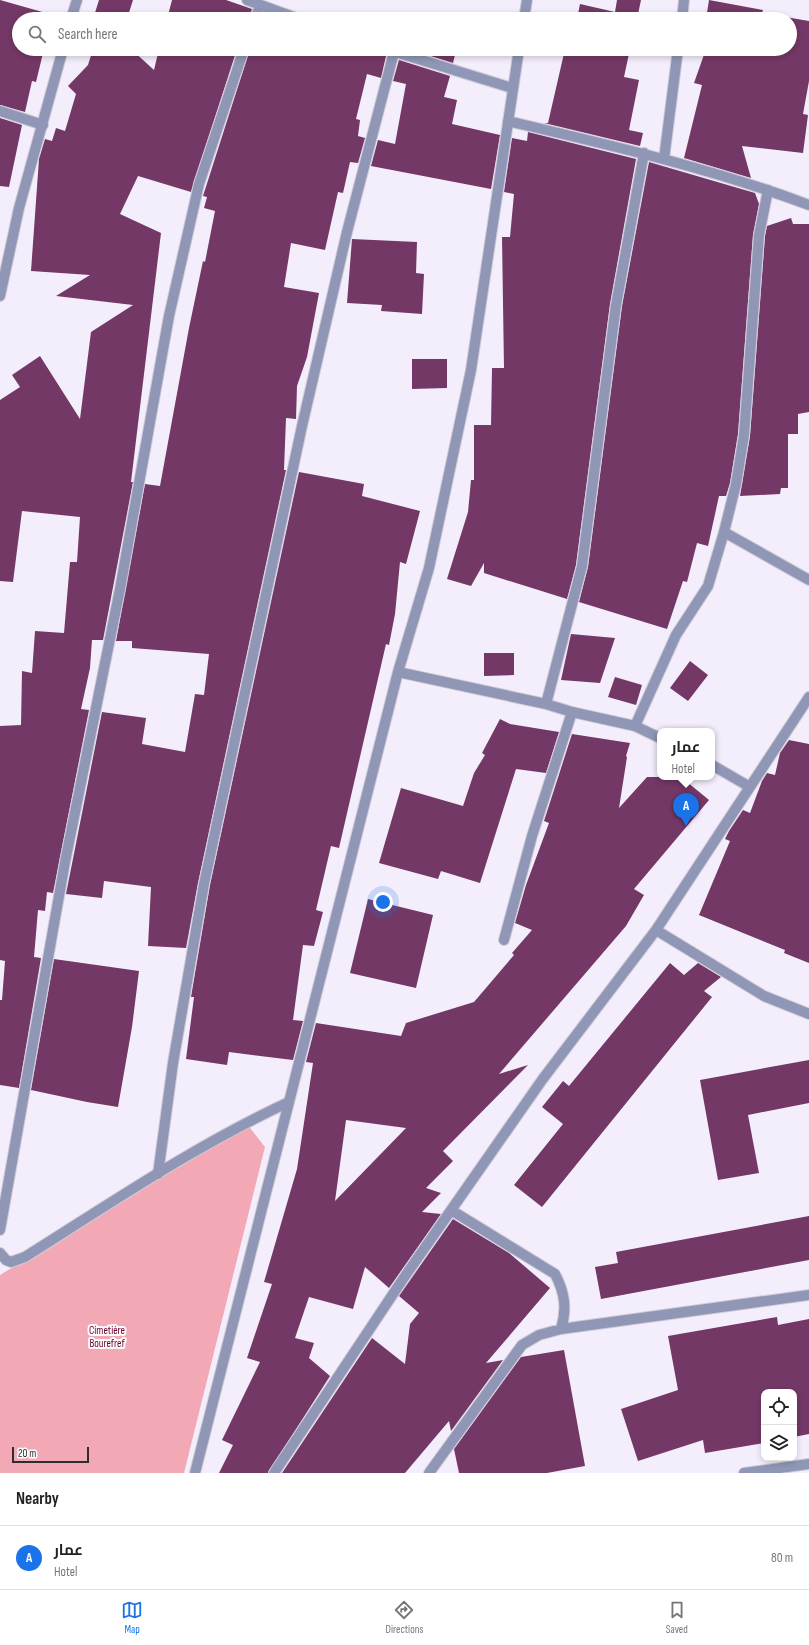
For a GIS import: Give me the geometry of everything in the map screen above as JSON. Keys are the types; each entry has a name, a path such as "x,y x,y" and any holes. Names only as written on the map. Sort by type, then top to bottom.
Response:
{"street":[{"path":"73,12 77,0"},
{"path":"247,0 278,12"},
{"path":"525,12 527,0"},
{"path":"683,12 684,0"},
{"path":"258,12 260,6"},
{"path":"0,293 19,208 44,126 61,56"},
{"path":"0,1230 65,862 120,589 171,308 199,184 242,56"},
{"path":"158,1174 174,1063 204,884 302,426 389,56"},
{"path":"409,56 512,88"},
{"path":"195,1473 306,1040 398,672 429,568 464,408 472,362 518,56"},
{"path":"664,159 677,56"},
{"path":"0,111 44,126"},
{"path":"508,121 644,153 768,190 809,204"},
{"path":"546,704 582,566 602,425 616,305 644,153"},
{"path":"635,726 676,635 708,586 736,484 744,435 758,242 768,190"},
{"path":"724,532 809,580"},
{"path":"398,672 546,704 572,712 635,726 657,737"},
{"path":"274,1473 403,1279 542,1080 656,930 809,697"},
{"path":"504,940 532,836 572,712"},
{"path":"715,767 750,787"},
{"path":"656,930 764,996 809,1014"},
{"path":"0,1253 6,1260 11,1262 25,1257 158,1174 256,1117 289,1102"},
{"path":"451,1210 555,1274 561,1286 565,1314 561,1329"},
{"path":"429,1473 522,1346 539,1335 561,1329 809,1294"},
{"path":"744,1473 809,1464"}],"green space":[{"name":"Cimetière Bourefref","path":"247,1124 265,1147 184,1473 0,1473 0,1275"}],"building":[{"path":"0,0 42,12 12,12 12,56 42,56 36,82 32,81 25,112 0,105"},
{"path":"99,0 133,0 129,12 95,12"},
{"path":"172,0 226,0 252,9 251,12 169,12"},
{"path":"617,0 641,0 638,12 615,12"},
{"path":"709,0 763,10 762,12 707,12"},
{"path":"580,4 615,12 578,12"},
{"path":"797,19 809,21 809,81 803,114 808,115 803,153 742,146 751,178 684,158 702,85 694,83 704,56 797,56"},
{"path":"91,56 139,56 154,70 157,56 235,56 191,192 138,176 120,214 161,233 131,482 133,482 103,640 92,640 90,668 81,709 89,710 53,893 47,892 45,911 38,910 34,957 41,958 19,1088 0,1085 0,1000 2,1000 5,961 0,960 0,726 21,725 22,671 32,673 35,631 64,633 70,562 77,562 80,517 22,511 13,582 0,581 0,400 20,387 12,375 40,356 80,419 91,332 133,305 56,296 90,275 31,271 39,159 45,139 52,141 56,128 65,131 76,94 68,86 88,65"},
{"path":"248,56 386,56 381,78 367,74 356,119 360,120 358,136 365,138 358,163 350,162 343,193 338,192 325,250 291,243 284,287 319,293 307,357 297,386 296,419 286,418 284,470 286,470 198,883 186,948 148,946 151,887 104,881 102,898 66,894 102,712 146,718 142,744 185,752 195,694 204,695 209,654 132,648 132,641 116,641 145,484 160,486 189,328 203,261 205,262 215,211 204,208 207,197 203,196"},
{"path":"430,56 455,56 453,63"},
{"path":"563,56 628,56 624,77 639,80 629,130 643,133 640,146 544,123 548,123"},
{"path":"399,60 450,76 444,97 457,100 452,124 500,135 491,189 371,166 378,140 395,144 406,84 393,81"},
{"path":"0,118 22,125 9,187 0,186"},
{"path":"528,132 636,159 610,304 576,565 567,599 484,573 484,563 471,586 447,579 468,512 471,480 474,480 474,425 491,425 492,368 504,368 502,237 510,237 514,194 504,192 512,138 527,141"},
{"path":"649,162 755,193 759,204 753,235 738,434 730,483 726,496 719,496 708,546 697,543 687,582 683,581 667,629 579,602 588,567 622,306"},
{"path":"791,218 793,224 809,224 809,412 798,414 798,434 788,434 788,488 781,488 780,494 740,496 750,436 765,236 767,226"},
{"path":"352,239 417,242 416,273 424,274 422,314 381,311 382,305 347,303"},
{"path":"412,359 447,359 447,388 412,389"},
{"path":"299,472 364,484 362,496 420,511 406,564 400,562 395,614 389,645 386,644 339,848 331,846 316,910 323,912 314,946 303,945 293,1020 303,1021 293,1060 229,1052 227,1065 186,1059 194,997 191,997 210,885"},
{"path":"571,634 615,638 600,683 561,680"},
{"path":"484,653 514,653 514,675 484,676"},
{"path":"690,661 708,675 688,701 670,688"},
{"path":"615,677 642,685 636,705 608,697"},
{"path":"500,719 510,724 559,732 546,773 516,769 480,883 441,871 438,879 379,863 401,788 463,806 474,773 485,755 482,753"},
{"path":"572,734 630,743 626,756 619,808 647,777 657,777 657,780 685,780 709,800 634,889 644,895 626,926 499,1074 528,1065 443,1151 453,1161 426,1188 441,1193 422,1212 441,1214 389,1288 365,1267 353,1309 309,1297 295,1338 314,1343 309,1358 330,1376 268,1473 219,1473 233,1445 222,1440 260,1362 247,1358 272,1284 264,1282 297,1169 313,1063 306,1062 316,1023 401,1036 406,1023 474,1002 514,955 512,953 532,930 515,923 526,885 549,823 544,821","holes":["346,1120 406,1128 335,1201"]},
{"path":"789,740 809,744 809,963 784,953 785,950 699,915 730,841 725,839 729,831 743,810 750,813 762,781 767,773 775,775 780,753"},
{"path":"368,899 433,915 416,988 350,973"},
{"path":"54,959 139,971 132,1027 118,1107 31,1090"},
{"path":"670,963 684,975 698,963 721,977 704,991 712,997 542,1207 514,1185 563,1124 542,1107 563,1081 569,1086"},
{"path":"809,1060 809,1103 748,1115 759,1173 718,1180 700,1080"},
{"path":"809,1216 809,1260 601,1299 595,1267 618,1263 616,1252"},
{"path":"453,1219 509,1253 550,1288 486,1363 503,1360 451,1431 449,1421 405,1473 282,1473 372,1338 405,1364 410,1324 419,1313 399,1296"},
{"path":"777,1317 778,1325 809,1319 809,1434 797,1436 797,1389 761,1389 761,1444 705,1453 703,1440 638,1461 621,1409 678,1390 668,1336"},
{"path":"564,1350 585,1466 547,1473 459,1473 454,1449 521,1357"}],"place":[{"name":"عمار","path":"686,826"}]}
